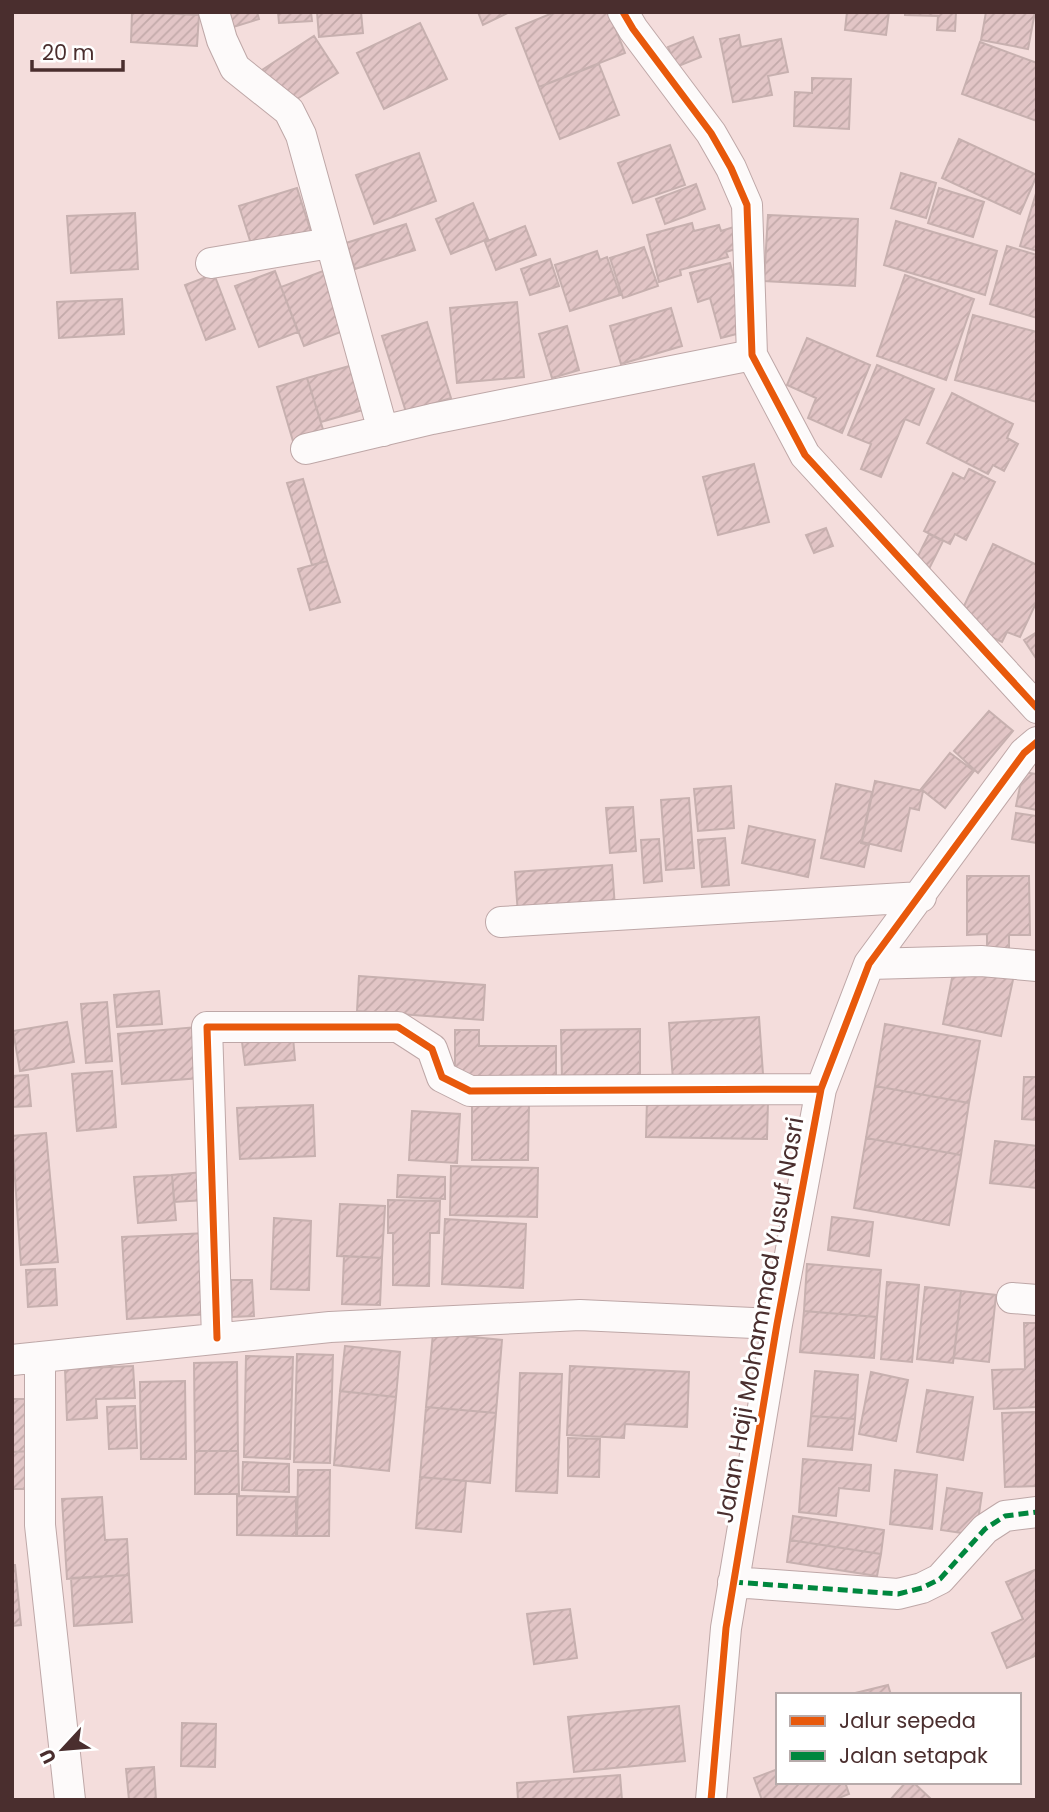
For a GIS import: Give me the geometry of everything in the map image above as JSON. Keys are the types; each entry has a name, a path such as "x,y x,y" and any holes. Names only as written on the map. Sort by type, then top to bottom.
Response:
{"street":[{"path":"214,12 222,40 235,68 289,111 301,135 383,430"},
{"path":"623,12 711,133 731,168 747,205 752,355 805,454 1037,708"},
{"path":"211,262 330,243"},
{"path":"306,449 432,419 752,355"},
{"name":"Jalan Haji Mohammad Yusuf Nasri","path":"711,1800 726,1628 733,1582 821,1089 869,964 1024,754 1037,742"},
{"path":"501,922 921,897"},
{"path":"869,964 981,961 1037,966"},
{"path":"217,1338 207,1027 398,1027 432,1049 442,1077 470,1091 821,1089"},
{"path":"70,1800 40,1525 26,1359 330,1327 580,1315 777,1324"},
{"path":"733,1582 898,1594 922,1588 940,1579 985,1529 1006,1517 1037,1512"}],"building":[{"path":"132,12 199,15 197,46 131,42"},
{"path":"226,12 257,12 259,19 230,28"},
{"path":"278,12 311,12 312,21 279,23"},
{"path":"317,12 361,12 363,33 319,37"},
{"path":"478,12 510,12 483,25"},
{"path":"555,12 609,12 625,53 539,87 516,28"},
{"path":"847,12 889,12 886,35 845,30"},
{"path":"905,12 956,12 955,31 937,30 938,16 905,15"},
{"path":"986,12 1035,12 1028,49 981,40"},
{"path":"420,23 447,79 384,109 357,53"},
{"path":"739,35 741,47 781,39 788,72 768,76 772,95 733,102 720,39"},
{"path":"314,36 338,73 286,106 262,70"},
{"path":"693,37 701,57 676,67 668,47"},
{"path":"980,42 1037,63 1037,121 962,94"},
{"path":"599,64 619,115 560,139 539,87"},
{"path":"812,78 851,79 849,129 794,126 795,92 812,93"},
{"path":"959,139 1037,175 1020,214 942,178"},
{"path":"670,145 685,185 633,203 618,163"},
{"path":"419,153 436,201 374,224 356,175"},
{"path":"901,173 936,183 926,218 891,208"},
{"path":"696,184 705,209 665,224 656,199"},
{"path":"297,188 311,232 253,250 239,206"},
{"path":"939,188 984,202 973,237 928,223"},
{"path":"1037,190 1037,251 1020,246"},
{"path":"473,203 488,239 451,254 436,219"},
{"path":"135,213 138,269 71,273 67,216"},
{"path":"768,215 858,219 855,286 764,281"},
{"path":"896,221 997,251 985,295 884,265"},
{"path":"692,223 694,231 719,225 721,231 737,226 742,247 726,252 728,257 680,270 681,275 659,282 647,235"},
{"path":"406,224 415,250 355,269 346,243"},
{"path":"525,226 536,255 496,270 485,242"},
{"path":"1007,246 1037,255 1037,318 990,304"},
{"path":"644,247 658,286 623,298 610,258"},
{"path":"597,251 600,260 607,257 620,295 570,311 555,265"},
{"path":"550,259 559,286 530,295 521,269"},
{"path":"730,263 748,331 721,338 710,298 698,302 690,273"},
{"path":"275,271 298,332 259,347 235,286"},
{"path":"323,271 346,330 304,346 281,287"},
{"path":"214,274 235,329 206,340 185,285"},
{"path":"905,275 974,299 946,380 877,356"},
{"path":"122,299 124,334 59,338 57,302"},
{"path":"517,302 524,377 457,383 450,308"},
{"path":"671,308 682,346 621,364 610,326"},
{"path":"973,315 1037,332 1037,402 955,380"},
{"path":"427,322 451,398 406,412 382,336"},
{"path":"567,326 579,370 552,378 539,334"},
{"path":"807,338 870,365 842,433 808,418 816,398 787,385"},
{"path":"360,363 373,407 321,422 307,378"},
{"path":"877,365 934,389 919,425 905,419 881,477 861,469 871,444 848,435"},
{"path":"307,378 326,439 295,448 277,387"},
{"path":"952,393 1013,424 1007,438 1018,444 1004,471 993,465 988,474 927,443"},
{"path":"754,464 769,522 718,535 703,477"},
{"path":"969,469 995,482 966,540 955,534 950,544 924,531 953,473 964,479"},
{"path":"303,479 327,561 312,565 287,483"},
{"path":"826,528 833,546 814,553 806,535"},
{"path":"929,534 943,541 928,571 914,564"},
{"path":"993,544 1037,565 1037,601 1020,637 1007,632 1002,642 957,621"},
{"path":"327,561 340,602 310,610 298,569"},
{"path":"1037,632 1037,660 1024,640"},
{"path":"989,711 1013,731 978,773 954,751"},
{"path":"950,753 974,771 945,808 921,789"},
{"path":"1023,772 1037,774 1037,810 1016,806"},
{"path":"875,781 923,791 919,810 910,808 901,851 862,842"},
{"path":"836,784 872,792 861,843 869,845 864,867 821,858"},
{"path":"731,786 734,828 698,831 694,789"},
{"path":"689,798 694,868 666,870 661,800"},
{"path":"633,807 636,851 610,853 606,808"},
{"path":"1016,813 1037,816 1037,843 1012,839"},
{"path":"749,826 815,840 808,877 742,863"},
{"path":"725,838 729,885 702,887 698,840"},
{"path":"659,839 662,881 644,883 641,840"},
{"path":"612,865 615,908 518,915 515,872"},
{"path":"967,876 1029,876 1030,935 1009,935 1009,951 987,951 987,934 967,935"},
{"path":"955,963 1014,975 1001,1036 943,1024"},
{"path":"359,976 485,985 483,1020 357,1011"},
{"path":"159,991 162,1024 117,1027 114,995"},
{"path":"107,1002 112,1061 86,1063 81,1004"},
{"path":"759,1017 763,1074 673,1081 669,1023"},
{"path":"67,1022 74,1062 20,1071 13,1031"},
{"path":"885,1024 980,1041 969,1103 875,1086"},
{"path":"197,1027 201,1078 122,1084 118,1034"},
{"path":"640,1029 640,1079 562,1080 561,1030"},
{"path":"455,1030 479,1030 479,1046 556,1046 556,1080 455,1080"},
{"path":"293,1037 295,1060 245,1065 242,1042"},
{"path":"112,1071 116,1127 77,1131 72,1074"},
{"path":"28,1075 31,1106 12,1107 12,1076"},
{"path":"1024,1077 1037,1077 1037,1120 1022,1119"},
{"path":"875,1086 969,1103 961,1155 866,1138"},
{"path":"647,1099 768,1102 767,1139 646,1137"},
{"path":"472,1102 529,1103 528,1160 472,1160"},
{"path":"313,1105 315,1156 240,1159 237,1108"},
{"path":"412,1111 460,1114 457,1163 409,1160"},
{"path":"46,1133 58,1262 21,1265 12,1136"},
{"path":"866,1138 961,1155 949,1225 854,1208"},
{"path":"995,1141 1037,1146 1036,1188 990,1183"},
{"path":"451,1166 538,1168 537,1217 450,1215"},
{"path":"203,1172 205,1200 174,1202 172,1175"},
{"path":"172,1175 176,1220 138,1223 134,1177"},
{"path":"398,1175 445,1177 445,1199 397,1197"},
{"path":"388,1200 440,1201 439,1233 430,1233 429,1286 393,1285 393,1233 388,1233"},
{"path":"340,1204 385,1206 382,1258 337,1256"},
{"path":"832,1217 873,1222 869,1256 828,1250"},
{"path":"274,1218 311,1221 309,1290 271,1289"},
{"path":"445,1219 526,1224 523,1288 442,1284"},
{"path":"207,1233 211,1314 127,1319 122,1237"},
{"path":"344,1256 382,1258 380,1305 342,1304"},
{"path":"807,1264 881,1270 877,1317 804,1311"},
{"path":"55,1269 57,1305 28,1307 26,1270"},
{"path":"231,1280 252,1280 254,1316 232,1317"},
{"path":"887,1282 919,1285 912,1362 881,1359"},
{"path":"925,1287 961,1291 953,1363 917,1359"},
{"path":"961,1291 996,1295 989,1362 954,1358"},
{"path":"804,1311 877,1317 874,1358 800,1352"},
{"path":"1024,1323 1037,1323 1037,1407 994,1409 992,1370 1025,1369"},
{"path":"433,1333 502,1340 496,1413 426,1407"},
{"path":"345,1346 400,1352 396,1397 340,1391"},
{"path":"297,1354 333,1355 330,1463 294,1462"},
{"path":"246,1356 293,1357 290,1459 244,1457"},
{"path":"237,1362 238,1451 195,1451 194,1363"},
{"path":"133,1366 135,1398 96,1399 97,1418 67,1420 65,1369"},
{"path":"570,1366 689,1372 687,1427 625,1424 624,1438 567,1435"},
{"path":"815,1371 858,1375 855,1419 811,1416"},
{"path":"871,1372 908,1380 896,1441 859,1434"},
{"path":"520,1373 562,1374 557,1493 516,1491"},
{"path":"185,1381 186,1459 141,1459 140,1382"},
{"path":"927,1390 973,1397 963,1460 917,1452"},
{"path":"340,1391 396,1397 389,1471 334,1465"},
{"path":"12,1399 31,1399 33,1451 12,1452"},
{"path":"135,1406 137,1448 109,1449 107,1407"},
{"path":"426,1407 496,1413 490,1483 420,1477"},
{"path":"1037,1412 1037,1486 1005,1487 1002,1413"},
{"path":"811,1416 855,1419 852,1450 808,1446"},
{"path":"568,1438 600,1439 599,1477 568,1476"},
{"path":"33,1451 33,1489 12,1489 12,1452"},
{"path":"195,1451 238,1451 239,1494 195,1494"},
{"path":"803,1459 871,1465 869,1491 839,1488 836,1516 799,1512"},
{"path":"243,1462 289,1464 289,1492 242,1490"},
{"path":"298,1470 330,1470 329,1536 297,1536"},
{"path":"895,1470 937,1475 932,1529 890,1524"},
{"path":"420,1477 466,1481 461,1532 416,1528"},
{"path":"947,1488 982,1493 976,1535 941,1530"},
{"path":"237,1496 296,1497 296,1536 237,1535"},
{"path":"102,1497 105,1540 127,1539 129,1575 67,1579 62,1499"},
{"path":"793,1516 884,1530 881,1554 790,1540"},
{"path":"790,1540 881,1554 877,1576 787,1562"},
{"path":"12,1565 15,1565 21,1625 12,1626"},
{"path":"1037,1569 1037,1655 1007,1668 992,1633 1023,1619 1006,1582"},
{"path":"129,1575 132,1622 74,1626 71,1578"},
{"path":"570,1609 577,1658 534,1664 527,1614"},
{"path":"888,1685 890,1693 855,1693"},
{"path":"679,1706 685,1761 574,1772 568,1717"},
{"path":"182,1723 216,1724 215,1767 181,1766"},
{"path":"154,1767 156,1800 129,1800 126,1769"},
{"path":"776,1770 776,1784 846,1784 849,1794 834,1800 762,1800 754,1778"},
{"path":"620,1775 622,1800 518,1800 517,1783"},
{"path":"904,1784 915,1784 932,1800 890,1800"}],"marked path":[{"path":"733,1582 898,1594 922,1588 940,1579 985,1529 1005,1516 1037,1512"}],"cycle path":[{"path":"623,12 711,133 731,168 747,205 752,355 805,455 1037,708"},
{"path":"711,1800 726,1628 777,1324 821,1089 869,964 1024,753 1037,742"},
{"path":"217,1338 207,1027 398,1027 432,1049 442,1077 470,1091 821,1089"}]}
